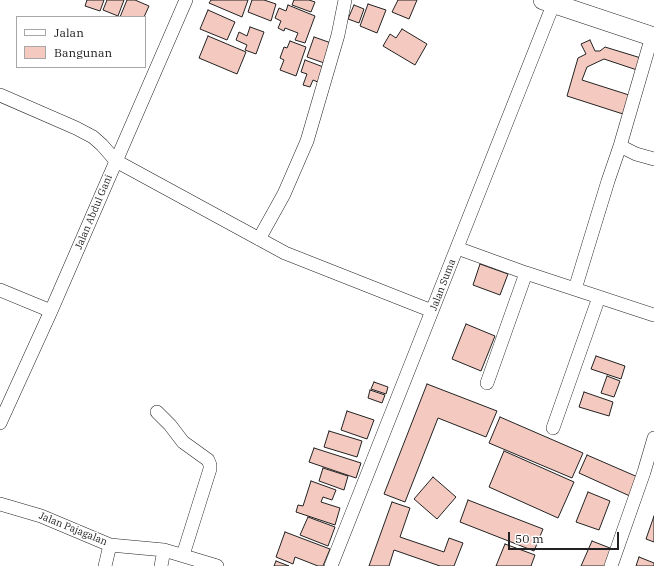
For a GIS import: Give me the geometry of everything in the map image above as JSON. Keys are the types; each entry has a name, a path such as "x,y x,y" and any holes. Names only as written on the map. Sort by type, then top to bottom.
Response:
{"street":[{"name":"Jalan Abdul Gani","path":"0,423 186,0"},
{"path":"259,239 284,194 308,141 338,35 345,0"},
{"path":"550,1 653,36 575,289"},
{"name":"Jalan Suma","path":"331,566 457,248 550,1"},
{"path":"0,95 76,128 92,137 102,145 116,161 285,253 432,311"},
{"path":"620,146 636,154 654,159"},
{"path":"457,248 526,273 654,315"},
{"path":"487,383 526,273"},
{"path":"0,290 50,311"},
{"path":"553,428 598,297"},
{"path":"157,412 184,442 208,460 210,465 183,555"},
{"path":"611,566 649,474 654,438"},
{"name":"Jalan Pajagalan","path":"0,504 41,516 110,545 164,550 217,566"},
{"path":"105,566 110,545"},
{"path":"161,566 164,550"}],"building":[{"path":"87,0 104,0 100,11 85,6"},
{"path":"107,0 124,0 118,16 103,10"},
{"path":"127,0 135,0 149,6 144,16 120,16"},
{"path":"211,0 248,0 242,17 209,3"},
{"path":"252,0 264,0 276,4 271,21 248,12"},
{"path":"294,0 309,0 315,2 311,12 292,5"},
{"path":"398,0 417,0 409,19 392,12"},
{"path":"368,4 386,10 377,33 360,26"},
{"path":"288,5 315,16 305,43 295,40 298,33 285,28 284,31 278,28 281,21 275,18 279,8 286,11"},
{"path":"354,5 364,9 359,23 348,19"},
{"path":"208,10 235,22 227,40 200,29"},
{"path":"250,27 264,32 256,54 245,50 247,45 236,40 239,32 247,36"},
{"path":"402,29 427,44 415,65 383,46 390,34 396,38"},
{"path":"208,36 246,52 237,74 199,58"},
{"path":"314,37 334,44 327,64 307,57"},
{"path":"590,40 595,51 600,51 605,47 641,58 637,70 604,59 587,67 582,80 629,95 623,114 567,96 578,58 586,54 581,44"},
{"path":"290,41 306,47 296,76 280,70 284,60 280,58 284,47 287,48"},
{"path":"305,60 326,68 320,83 313,80 310,87 303,85 307,74 301,72"},
{"path":"480,264 508,274 500,295 473,285"},
{"path":"466,324 495,336 481,371 452,359"},
{"path":"596,356 625,366 621,379 591,369"},
{"path":"607,376 620,381 614,397 601,393"},
{"path":"374,382 388,387 386,394 371,389"},
{"path":"427,384 497,411 486,437 438,418 405,502 384,494"},
{"path":"370,390 385,395 382,403 368,398"},
{"path":"584,392 613,402 609,416 579,407"},
{"path":"347,411 374,420 367,439 341,430"},
{"path":"500,417 583,453 572,478 489,443"},
{"path":"329,431 362,441 357,457 324,447"},
{"path":"314,448 361,463 356,478 309,462"},
{"path":"504,451 574,482 558,518 489,487"},
{"path":"587,455 640,478 632,497 579,473"},
{"path":"323,468 348,476 344,490 319,481"},
{"path":"433,477 456,497 437,519 414,499"},
{"path":"311,481 336,490 332,500 323,497 321,502 340,508 335,525 296,512 298,505 303,506"},
{"path":"588,492 610,501 599,530 576,522"},
{"path":"468,500 543,529 534,551 460,522"},
{"path":"392,502 410,508 400,537 444,552 449,538 463,543 454,566 440,566 394,550 389,566 369,566"},
{"path":"654,516 654,542 646,539"},
{"path":"308,517 335,527 328,546 300,535"},
{"path":"285,532 330,549 323,566 318,566 295,557 293,564 276,557"},
{"path":"592,541 615,550 608,566 581,566"},
{"path":"505,544 535,555 531,566 496,566"},
{"path":"639,557 654,563 654,566 636,566"},
{"path":"276,561 289,566 274,566"}]}
